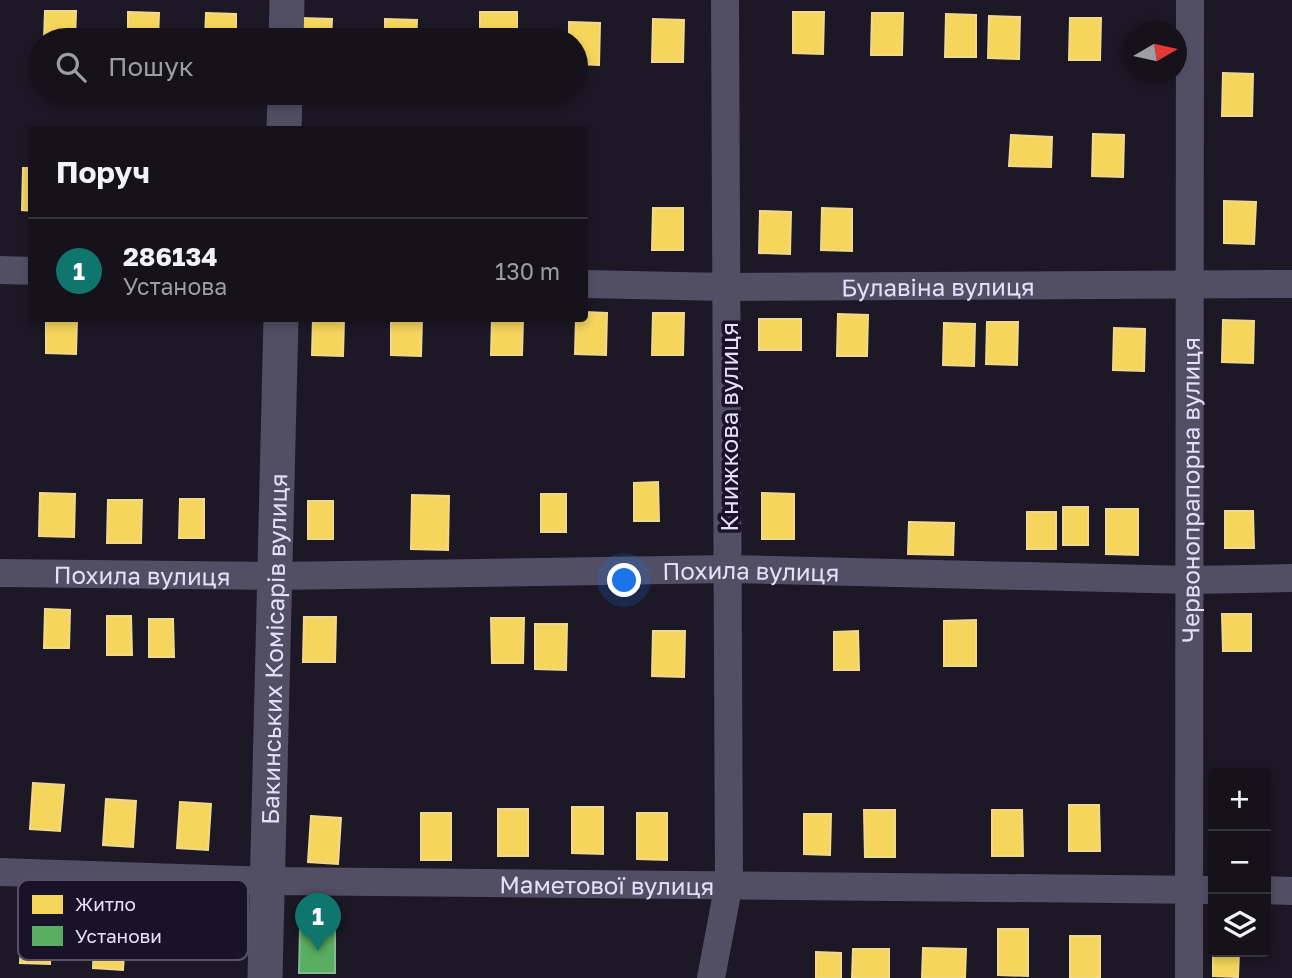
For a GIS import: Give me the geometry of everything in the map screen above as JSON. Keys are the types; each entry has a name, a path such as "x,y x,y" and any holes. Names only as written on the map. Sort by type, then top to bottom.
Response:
{"street":[{"path":"286,0 286,28"},
{"name":"Книжкова вулиця","path":"711,978 729,883 724,0"},
{"name":"Червонопрапорна вулиця","path":"1189,978 1202,889 1190,580 1190,0"},
{"path":"284,126 285,105"},
{"path":"0,270 28,271"},
{"name":"Булавіна вулиця","path":"588,284 727,287 1292,284"},
{"name":"Бакинських Комісарів вулиця","path":"265,978 270,881 281,322"},
{"name":"Похила вулиця","path":"0,573 276,576 729,569 1190,580 1292,578"},
{"name":"Маметової вулиця","path":"0,872 240,880"},
{"name":"Маметової вулиця","path":"248,880 1202,889"},
{"path":"1271,890 1292,891"}],"building: Житло":[{"path":"45,11 76,11 75,28 44,28"},
{"path":"128,12 159,13 158,28 128,28"},
{"path":"480,12 517,12 517,28 480,28"},
{"path":"793,12 824,12 823,54 793,53"},
{"path":"206,13 236,14 236,28 205,28"},
{"path":"872,13 903,13 902,55 871,55"},
{"path":"946,14 976,15 976,57 945,57"},
{"path":"989,16 1020,17 1019,59 988,58"},
{"path":"301,18 332,19 332,28 301,28"},
{"path":"1070,18 1101,18 1100,60 1069,60"},
{"path":"385,19 417,20 417,28 385,28"},
{"path":"653,19 684,20 683,62 652,62"},
{"path":"569,22 600,23 599,65 588,65 588,28 569,28"},
{"path":"1223,73 1253,74 1252,116 1222,116"},
{"path":"1093,134 1124,135 1123,177 1092,176"},
{"path":"1011,135 1052,137 1051,167 1009,166"},
{"path":"23,168 28,168 28,211 22,210"},
{"path":"1224,201 1256,202 1254,244 1224,243"},
{"path":"653,208 683,208 683,250 652,250"},
{"path":"822,208 852,209 852,251 821,250"},
{"path":"760,211 791,212 790,254 759,253"},
{"path":"588,312 607,313 606,355 575,354 576,322 588,322"},
{"path":"653,313 684,313 683,355 652,355"},
{"path":"838,314 868,315 867,356 837,356"},
{"path":"759,319 801,319 801,350 759,350"},
{"path":"1223,320 1254,321 1253,363 1222,362"},
{"path":"46,322 77,322 76,354 46,353"},
{"path":"313,322 344,322 343,356 312,355"},
{"path":"391,322 422,322 421,356 391,355"},
{"path":"492,322 523,322 522,355 491,355"},
{"path":"987,322 1018,322 1017,365 986,364"},
{"path":"944,323 975,324 974,366 943,365"},
{"path":"1114,328 1145,329 1144,371 1113,370"},
{"path":"658,482 659,521 634,521 634,483"},
{"path":"40,493 75,494 74,537 39,536"},
{"path":"762,493 794,494 794,539 762,539"},
{"path":"541,494 566,494 566,532 541,532"},
{"path":"412,495 449,496 448,550 411,549"},
{"path":"180,499 204,499 204,538 179,538"},
{"path":"108,500 142,500 141,543 107,543"},
{"path":"308,501 333,501 333,539 308,539"},
{"path":"1063,507 1088,507 1088,545 1063,545"},
{"path":"1106,509 1138,509 1138,555 1106,554"},
{"path":"1225,511 1253,511 1254,548 1225,548"},
{"path":"1027,512 1056,512 1056,549 1027,549"},
{"path":"909,522 954,523 953,555 908,554"},
{"path":"45,609 70,610 69,648 44,648"},
{"path":"1222,614 1251,614 1251,651 1223,651"},
{"path":"107,616 131,616 132,655 107,655"},
{"path":"304,617 336,617 335,662 303,662"},
{"path":"491,618 524,618 523,663 492,663"},
{"path":"149,619 173,619 174,657 149,657"},
{"path":"976,620 976,666 944,666 944,621"},
{"path":"535,624 567,624 566,670 535,669"},
{"path":"653,631 685,631 684,677 652,676"},
{"path":"858,631 859,670 834,670 834,632"},
{"path":"33,783 64,785 60,831 30,829"},
{"path":"106,799 136,801 133,847 103,845"},
{"path":"180,802 211,804 208,850 177,848"},
{"path":"1069,805 1099,805 1100,851 1069,851"},
{"path":"572,807 603,807 603,854 572,853"},
{"path":"498,809 528,809 528,856 498,856"},
{"path":"864,810 895,810 895,857 865,857"},
{"path":"992,810 1022,810 1023,856 992,856"},
{"path":"421,813 451,813 451,860 421,860"},
{"path":"637,813 667,813 667,860 637,859"},
{"path":"804,814 831,814 830,855 804,854"},
{"path":"311,816 341,818 338,864 308,862"},
{"path":"998,929 1028,929 1028,976 998,975"},
{"path":"1070,936 1100,936 1100,978 1070,978"},
{"path":"923,948 966,949 965,978 922,978"},
{"path":"853,949 889,949 889,978 852,978"},
{"path":"816,952 841,953 841,978 816,978"},
{"path":"1213,957 1239,957 1238,977 1213,976"},
{"path":"20,960 50,960 50,964 20,963"},
{"path":"93,960 124,960 123,970 93,968"}],"building: Установи":[{"path":"300,928 335,928 335,973 299,973"}],"place":[{"name":"286134","path":"318,951"}]}
